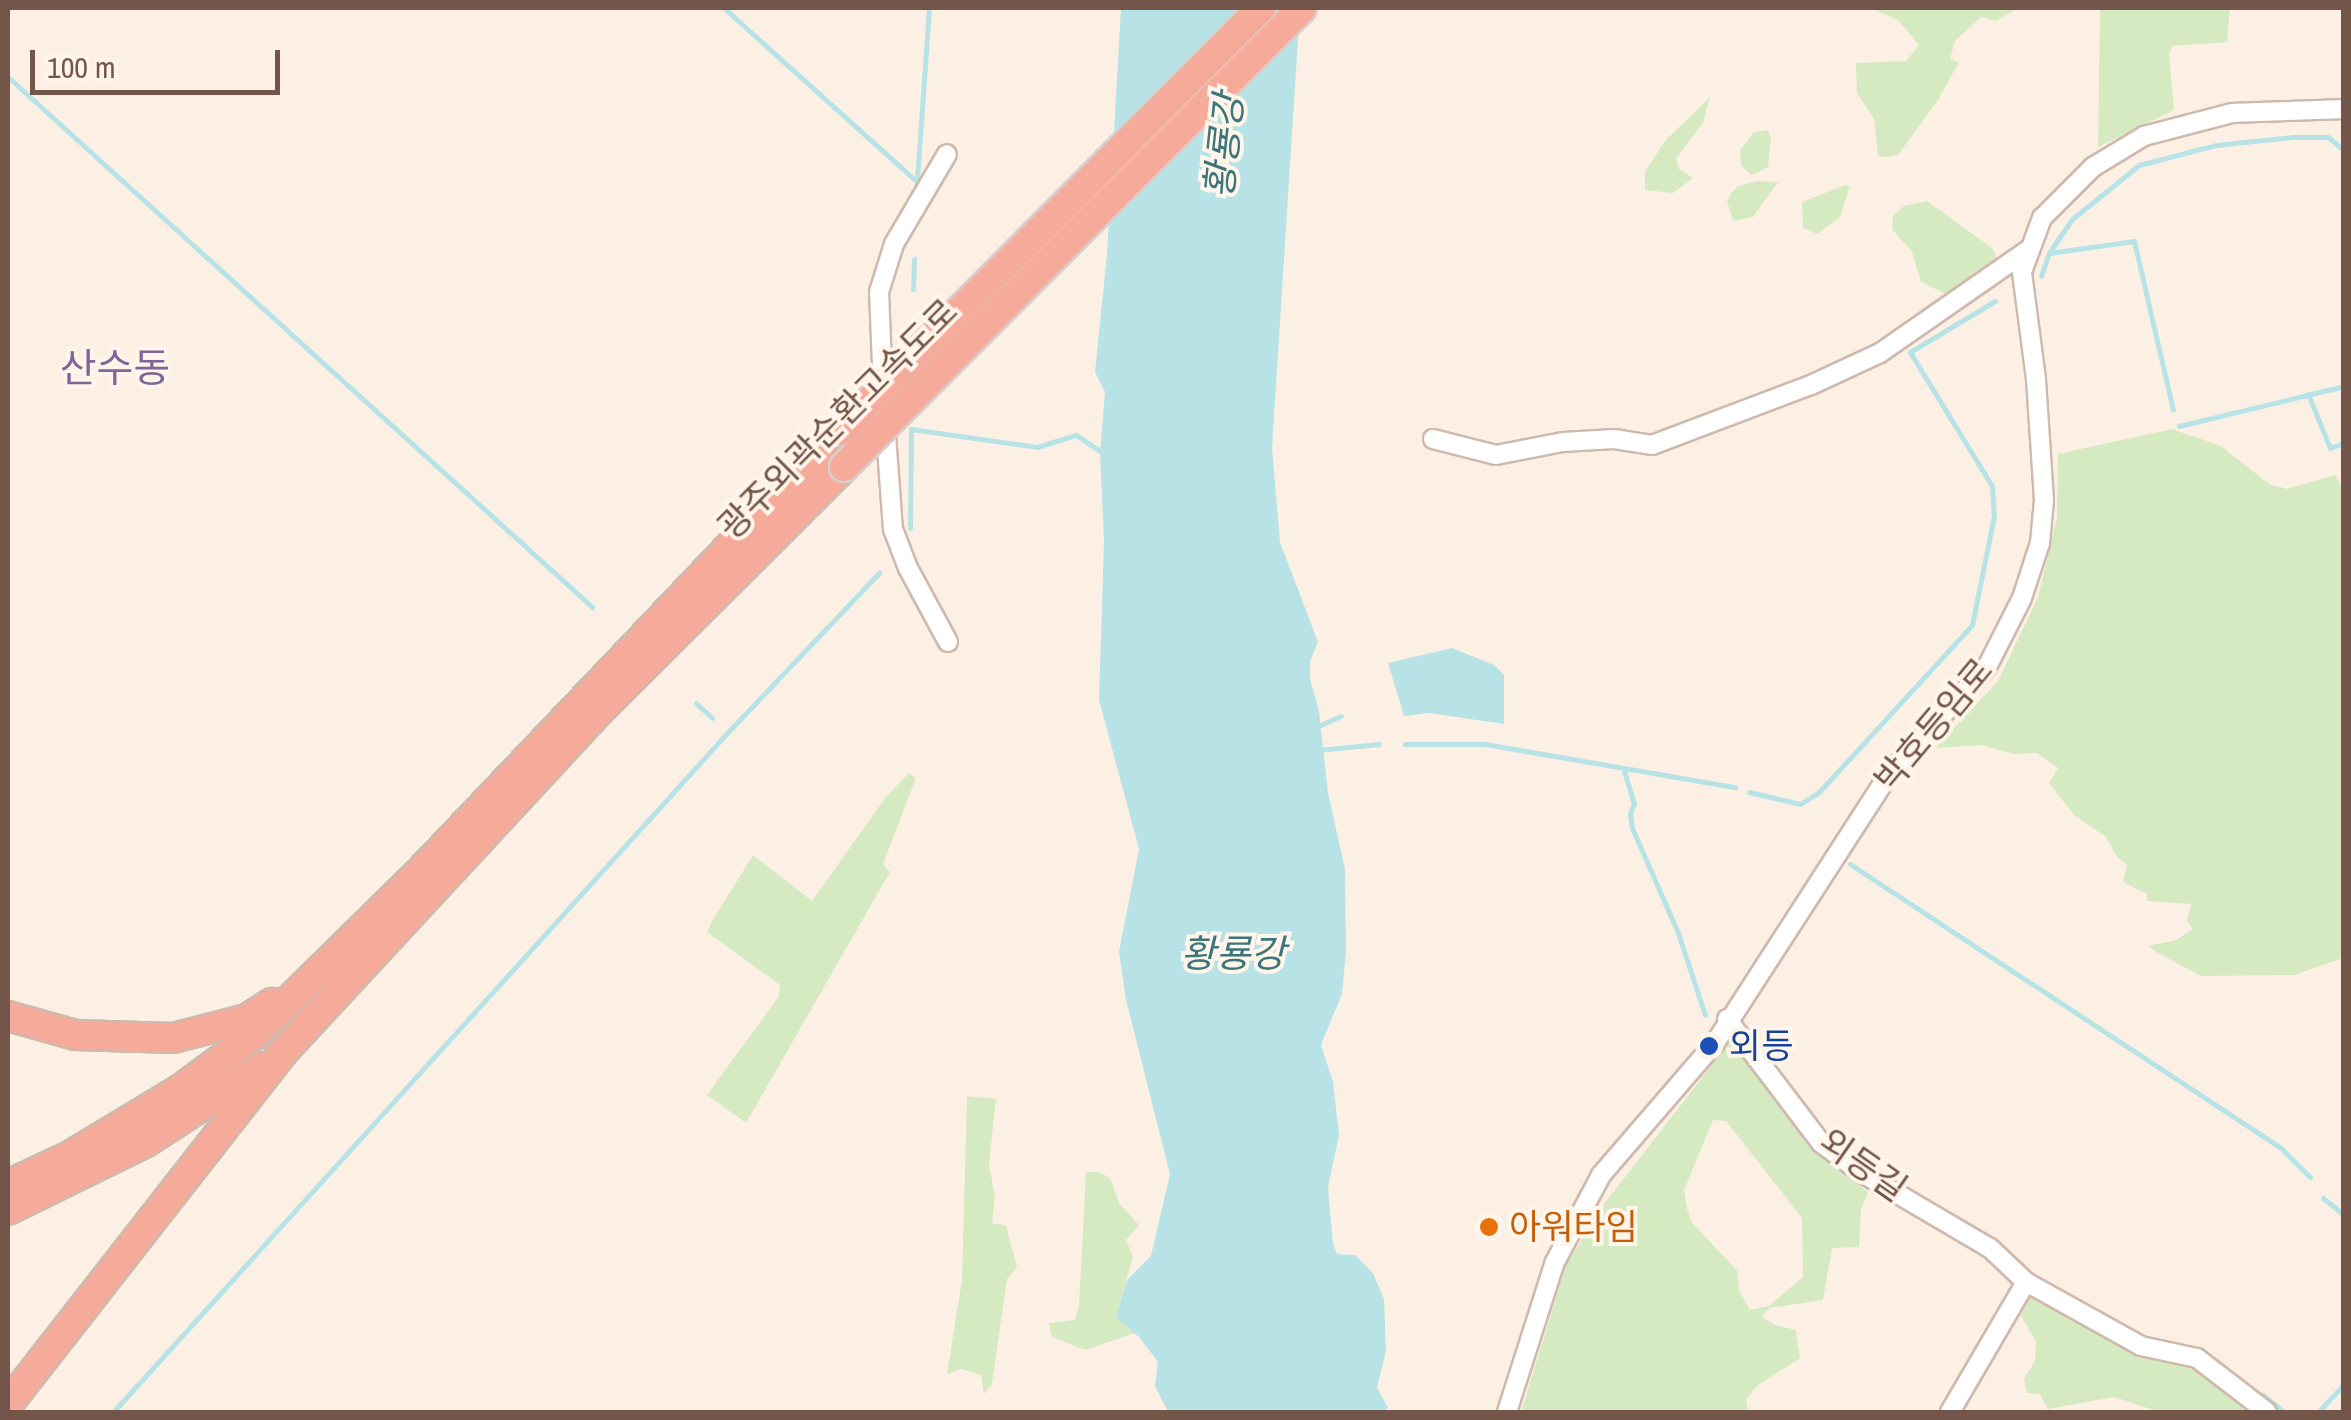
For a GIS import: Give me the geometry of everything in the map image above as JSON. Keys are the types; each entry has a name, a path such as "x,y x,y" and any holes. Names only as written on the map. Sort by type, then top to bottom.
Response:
{"highway":[{"name":"광주외곽순환고속도로","path":"426,882 840,431 1261,8"},
{"name":"광주외곽순환고속도로","path":"426,882 474,815 844,467 1302,8"},
{"path":"8,1185 70,1156 181,1089 254,1034 319,972 426,882"},
{"path":"8,1404 283,1052 426,882"},
{"path":"8,1016 75,1035 173,1038 247,1019 319,972"},
{"path":"8,1210 146,1142 283,1052"}],"street":[{"name":"박호등임로","path":"1507,1412 1571,1225 1601,1175 1714,1043 1890,772 1987,667 2022,598 2040,543 2044,500 2036,379 2022,272 2026,251 2042,218 2062,193 2144,136 2232,113 2344,110"},
{"path":"947,154 894,244 879,292 893,529 908,568 948,642"},
{"path":"1433,440 1496,455 1563,442 1614,439 1652,445 1811,385 1880,353 2026,251"},
{"name":"외등길","path":"1727,1020 1821,1144 1862,1173 1990,1248 2026,1282 2140,1346 2198,1358 2267,1412"},
{"path":"1950,1412 2026,1282"}],"green space":[{"path":"1872,8 2018,8 1996,21 1981,17 1955,41 1950,59 1959,62 1938,100 1898,155 1889,157 1878,156 1874,119 1857,93 1856,63 1906,61 1919,45 1899,21"},
{"path":"2100,8 2230,8 2227,42 2173,46 2169,54 2174,110 2098,147"},
{"path":"1710,97 1703,123 1676,158 1679,169 1693,178 1673,193 1645,190 1645,172 1665,141"},
{"path":"1768,130 1768,167 1752,175 1741,166 1740,150 1754,132"},
{"path":"1778,182 1753,217 1733,221 1727,201 1731,193 1738,186"},
{"path":"1850,186 1840,217 1817,234 1803,228 1802,202"},
{"path":"1927,201 1993,249 1998,262 1958,300 1921,282 1912,252 1892,229 1893,216 1904,206"},
{"path":"2172,429 2221,446 2269,484 2287,489 2335,475 2343,489 2343,958 2294,975 2201,976 2156,952 2149,946 2176,940 2193,929 2187,921 2191,904 2147,901 2147,894 2123,882 2127,865 2117,857 2106,837 2074,815 2049,783 2058,768 2037,753 2014,754 1981,745 1935,748 1998,681 2038,597 2057,517 2058,454"},
{"path":"909,773 916,778 883,864 890,872 746,1123 707,1095 779,996 780,985 707,932 711,923 753,855 812,901 886,797"},
{"path":"1732,1039 1755,1063 1811,1148 1868,1192 1861,1209 1859,1247 1832,1248 1823,1300 1769,1308 1762,1317 1796,1330 1800,1358 1758,1385 1746,1399 1748,1412 1521,1412 1566,1265 1604,1204","holes":["1713,1120 1726,1121 1802,1218 1803,1277 1769,1306 1750,1310 1739,1290 1737,1270 1692,1223 1684,1190"]},
{"path":"967,1096 996,1099 989,1163 995,1198 992,1223 1006,1226 1017,1267 1007,1279 992,1384 984,1394 981,1375 961,1369 947,1374 962,1280"},
{"path":"1086,1172 1099,1172 1110,1178 1119,1203 1139,1225 1126,1240 1133,1257 1116,1317 1135,1333 1085,1350 1052,1337 1049,1323 1075,1320 1079,1306"},
{"path":"2038,1296 2207,1377 2248,1412 2159,1412 2114,1397 2048,1409 2040,1394 2027,1393 2024,1379 2035,1361 2036,1342 2021,1316 2027,1299"}],"water":[{"name":"황룡강","path":"1121,8 1300,8 1272,448 1280,542 1318,642 1310,661 1310,679 1319,711 1328,793 1345,869 1342,994 1321,1045 1333,1082 1339,1135 1328,1187 1333,1243 1337,1254 1355,1255 1373,1273 1384,1299 1386,1351 1377,1388 1388,1408 1382,1412 1168,1412 1155,1386 1158,1362 1139,1337 1116,1317 1127,1280 1151,1256 1170,1174 1126,1000 1119,952 1139,849 1099,700 1104,542 1100,452 1105,392 1095,372 1107,254"},
{"path":"1452,648 1494,665 1504,675 1504,724 1429,713 1404,716 1388,663"}],"waterway":[{"path":"724,8 916,181"},
{"path":"916,194 929,8"},
{"path":"8,77 592,607"},
{"path":"2049,253 2071,220 2139,165 2216,145 2293,137 2328,137 2344,150"},
{"path":"2041,276 2049,253 2134,241 2173,410"},
{"path":"913,289 914,259"},
{"path":"1749,792 1800,804 1819,792 1972,625 1994,516 1992,486 1910,352 1995,301"},
{"path":"2179,426 2344,386"},
{"path":"2308,394 2330,448 2344,443"},
{"path":"910,528 911,429 1037,447 1076,435 1103,453"},
{"path":"113,1412 727,733 879,573"},
{"path":"696,703 712,718"},
{"path":"1316,727 1341,716"},
{"path":"1318,750 1379,744"},
{"path":"1405,744 1485,744 1735,787"},
{"path":"1624,771 1634,803 1630,814 1632,828 1678,933 1705,1015"},
{"path":"1850,864 2281,1148 2310,1177"},
{"path":"2323,1198 2344,1215"},
{"path":"2318,1412 2344,1384"},
{"path":"2263,1395 2284,1412"}],"place":[{"name":"외등","path":"1709,1046"},
{"name":"아워타임","path":"1489,1227"}],"district":[{"name":"산수동","path":"115,368"}]}
